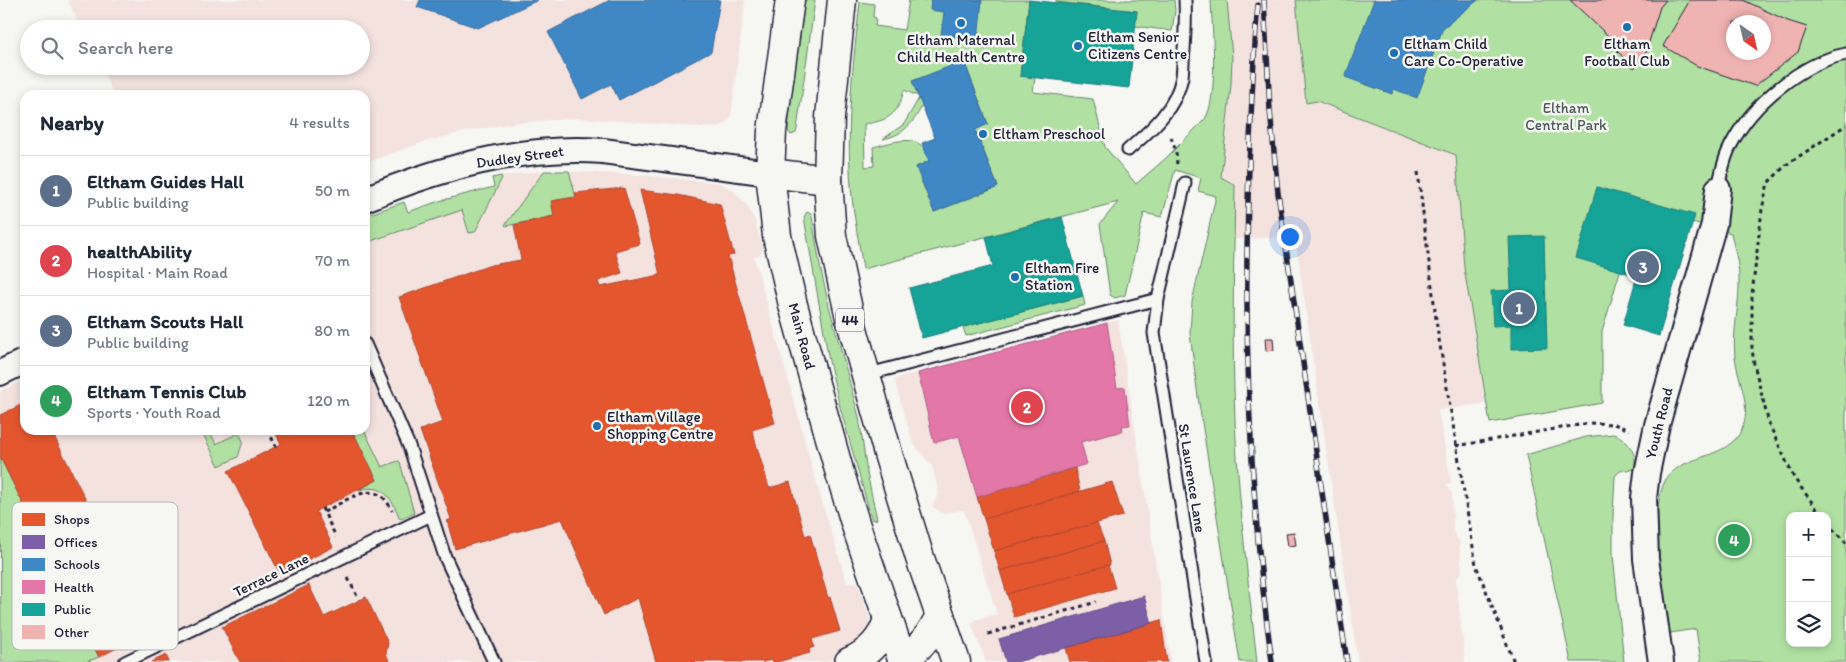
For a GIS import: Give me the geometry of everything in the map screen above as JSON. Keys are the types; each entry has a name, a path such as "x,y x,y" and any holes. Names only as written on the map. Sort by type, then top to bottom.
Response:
{"main road":[{"name":"Main Road","path":"790,0 772,131 770,173 777,236 793,305 850,508 902,661"},
{"name":"44","path":"842,0 831,104 828,180 832,236 865,375 905,510 956,662"},
{"path":"770,173 828,180"},
{"path":"902,661 925,642 940,615"},
{"path":"849,662 861,657 878,642 888,619"}],"street":[{"name":"Dudley Street","path":"370,197 463,166 495,158 538,151 603,151 770,173"},
{"name":"Youth Road","path":"1661,662 1646,559 1644,498 1652,446 1714,224 1718,189"},
{"path":"0,373 20,363"}],"lane":[{"path":"1128,150 1162,119 1175,98 1182,77 1186,24 1184,0"},
{"path":"1718,189 1724,160 1731,145 1742,126 1758,106 1775,91 1814,66 1835,56 1846,54"},
{"name":"St Laurence Lane","path":"1185,183 1158,299 1154,333 1206,662"},
{"path":"865,375 1158,299"},
{"path":"370,356 409,446 449,568 494,662"},
{"name":"Terrace Lane","path":"178,637 431,515"},
{"name":"Terrace Lane","path":"125,662 150,650"}],"path":[{"path":"1162,119 1173,142 1178,172 1185,183"},
{"path":"1819,512 1794,478 1768,424 1752,348 1752,294 1762,209 1768,183 1786,165 1846,125"},
{"path":"1418,172 1437,327 1476,565 1514,662"},
{"path":"1456,446 1555,427 1597,422 1624,427 1643,438 1652,446"},
{"path":"270,435 276,446"},
{"path":"333,531 323,510 373,491 381,494 388,502 400,530"},
{"path":"1831,527 1846,543"},
{"path":"988,634 1096,602"}],"shaded area":[{"path":"745,0 731,117 724,125 711,128 577,118 514,123 467,131 424,142 370,161 370,90 112,90 104,75 370,75 370,20 78,20 68,1"},
{"path":"1227,0 1296,0 1306,103 1317,101 1456,155 1464,268 1486,403 1438,410 1451,483 1447,484 1452,495 1453,532 1459,541 1462,572 1456,579 1465,662 1358,662 1295,237 1233,239 1235,185 1221,177 1231,85 1232,57"},
{"path":"560,171 641,175 720,183 733,190 748,207 755,221 763,250 760,255 754,257 819,492 847,583 857,582 869,616 869,624 863,640 851,649 825,662 1,662 0,391 20,381 20,435 370,435 370,215 404,202 408,212 439,201 494,187 492,178 532,172"},
{"path":"1118,320 1171,662 986,662 972,625 975,620 997,614 964,510 942,513 932,506 939,493 932,466 913,443 894,379"}],"green space":[{"path":"805,0 815,0 797,129 796,133 791,135 788,131 791,100"},
{"path":"909,0 1029,0 1020,76 1035,78 1033,92 1093,99 1105,147 1136,184 1165,159 1205,119 1212,95 1213,79 1211,0 1227,0 1232,57 1231,85 1221,177 1235,185 1233,339 1235,424 1242,526 1257,662 1240,662 1198,397 1190,333 1192,302 1216,196 1198,191 1201,178 1175,170 1162,217 1144,213 1125,295 1115,298 1110,295 1100,224 1118,202 863,269 852,196 849,140 860,2 874,4 873,17 876,18 875,26 904,30","holes":["964,61 988,124 975,130 998,187 934,212 916,167 929,161 925,150 918,143 906,140 873,147 874,166 865,167 864,124 880,121 891,115 899,105 904,90 918,96 913,81"]},
{"path":"1056,0 1174,0 1175,11 1172,31 1135,26 1137,11 1056,2"},
{"name":"Eltham Central Park","path":"1296,0 1846,0 1846,662 1701,662 1696,629 1670,633 1661,576 1657,532 1660,493 1666,479 1678,468 1717,452 1737,438 1746,413 1734,347 1739,272 1731,233 1639,207 1602,332 1602,403 1490,423 1464,268 1456,155 1317,101 1306,103"},
{"path":"919,98 922,106 907,128 896,135 883,139 904,124"},
{"path":"544,171 569,171 576,197 552,201 554,216 506,226 505,225"},
{"path":"501,176 502,178 475,232 469,233 462,210 370,241 370,214 404,202 408,212 439,201 494,187 492,178"},
{"path":"807,212 812,217 829,306 859,417 867,473 877,519 872,520 829,361 804,217"},
{"path":"1083,296 1085,305 966,336 963,327"},
{"path":"1613,434 1627,443 1635,458 1634,469 1620,471 1615,476 1613,555 1624,662 1571,662 1526,455 1586,437"},
{"path":"204,435 212,435 216,444 235,435 240,435 243,441 238,457 219,466"},
{"path":"354,435 366,435 382,467 400,462 414,513 400,519 386,494 375,489 359,490 377,480"},
{"path":"0,457 22,502 12,502 12,650 96,650 99,657 86,662 1,662"}],"building: Shops":[{"name":"Eltham Village Shopping Centre","path":"624,188 640,244 615,251 622,273 598,281 600,287 660,275 640,190 678,195 720,204 734,255 728,256 775,423 752,430 769,488 790,482 805,536 810,534 828,598 830,597 840,631 812,639 814,647 809,649 810,653 777,662 771,662 771,660 764,662 656,662 638,598 604,615 562,519 455,549 447,521 451,519 420,430 443,422 399,297 491,265 521,260 514,225 554,216 551,201 576,197 575,193"},
{"path":"20,405 20,435 53,435 87,502 22,502 0,457 0,415"},
{"path":"276,435 354,435 377,480 316,511 333,547 280,574 228,471 281,444"},
{"path":"1075,468 1080,491 984,519 977,497"},
{"path":"1112,482 1123,516 994,551 984,519"},
{"path":"1097,523 1104,541 1000,571 994,551"},
{"path":"1104,541 1110,565 1007,594 1000,571"},
{"path":"1108,565 1115,588 1014,617 1007,594"},
{"path":"309,585 324,617 366,597 388,643 386,654 390,662 240,662 222,627"},
{"path":"1161,620 1167,662 1070,662 1066,648"},
{"path":"96,650 113,650 99,657"},
{"path":"166,655 169,662 151,662"}],"building: Offices":[{"path":"1144,596 1152,623 1017,662 1006,662 999,639"}],"building: Schools":[{"path":"420,0 538,0 478,28 417,7"},
{"path":"610,0 720,0 711,52 619,100 611,84 582,99 548,32"},
{"name":"Eltham Maternal Child Health Centre","path":"931,0 982,0 978,39 941,35 944,12 930,10"},
{"name":"Eltham Child Care Co-Operative","path":"1374,0 1478,0 1443,28 1417,98 1394,89 1392,94 1345,77"},
{"path":"964,61 988,124 975,130 998,187 934,212 916,167 929,161 922,143 935,138 912,81"}],"building: Health":[{"path":"1107,323 1117,388 1125,387 1130,425 1122,426 1123,431 1081,442 1087,464 977,497 959,436 934,443 918,373"}],"building: Public":[{"name":"Eltham Senior Citizens Centre","path":"1029,0 1137,11 1129,88 1020,76"},
{"path":"1597,187 1695,215 1659,336 1623,325 1637,276 1576,258"},
{"name":"Eltham Fire Station","path":"1062,217 1083,296 922,338 909,288 993,266 986,237"},
{"path":"1544,236 1547,348 1511,349 1511,325 1493,326 1491,291 1511,290 1509,237"}],"building: Other":[{"name":"Eltham Football Club","path":"1570,0 1666,0 1660,7 1644,58 1634,68 1617,51 1621,48"},
{"path":"1690,0 1743,0 1788,21 1807,27 1798,52 1755,86 1697,66 1663,46"},
{"path":"1265,338 1273,338 1274,350 1266,351"},
{"path":"1294,532 1296,545 1288,546 1286,533"}],"railway":[{"path":"1264,0 1270,110 1278,193 1347,662"},
{"path":"1258,5 1253,66 1247,229 1248,353 1253,477 1264,600 1272,662"}],"place":[{"name":"Eltham Maternal Child Health Centre","path":"961,23"},
{"name":"Eltham Football Club","path":"1627,27"},
{"name":"Eltham Senior Citizens Centre","path":"1078,46"},
{"name":"Eltham Child Care Co-Operative","path":"1394,53"},
{"name":"Eltham Preschool","path":"983,134"},
{"name":"Eltham Scouts Hall","path":"1643,267"},
{"name":"Eltham Fire Station","path":"1015,277"},
{"name":"Eltham Guides Hall","path":"1519,308"},
{"name":"healthAbility","path":"1027,407"},
{"name":"Eltham Village Shopping Centre","path":"597,426"},
{"name":"Eltham Tennis Club","path":"1734,540"}]}
